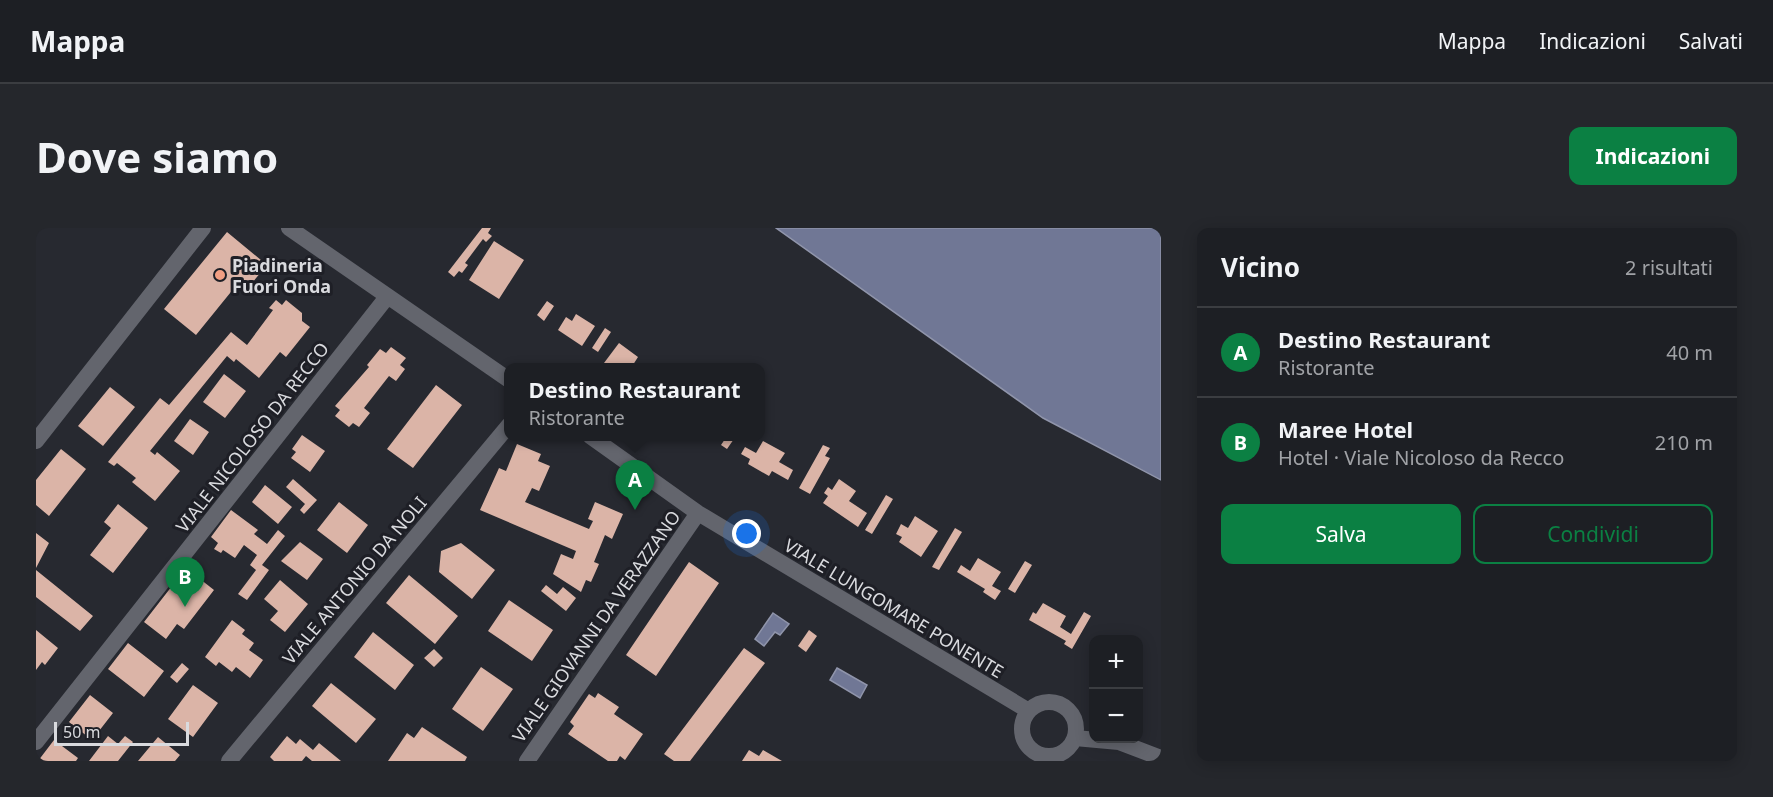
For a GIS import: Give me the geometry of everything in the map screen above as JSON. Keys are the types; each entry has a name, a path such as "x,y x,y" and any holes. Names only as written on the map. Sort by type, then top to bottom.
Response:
{"street":[{"path":"36,441 203,228"},
{"path":"289,228 504,377"},
{"name":"VIALE NICOLOSO DA RECCO","path":"36,742 387,297"},
{"name":"VIALE ANTONIO DA NOLI","path":"229,761 504,431"},
{"name":"VIALE LUNGOMARE PONENTE","path":"597,441 698,513 1029,711"},
{"name":"VIALE GIOVANNI DA VERAZZANO","path":"527,761 698,513"},
{"path":"1045,702 1063,706 1075,720 1075,738 1064,752 1037,757 1023,735 1022,726 1029,711 1045,702"},
{"path":"1075,738 1119,742 1161,758"}],"water":[{"path":"776,228 1161,228 1161,480 1043,418"},
{"path":"773,613 789,624 780,635 775,632 764,646 755,639"},
{"path":"837,668 867,685 860,698 830,680"}],"building":[{"path":"482,228 491,228 488,233 492,236 486,242 483,239 465,263 468,265 462,273 459,271 454,277 448,272"},
{"path":"227,232 267,265 247,289 239,282 196,335 164,309"},
{"path":"494,241 524,260 499,299 469,280"},
{"path":"276,300 282,305 286,300 302,313 302,321 310,327 286,357 280,352 259,378 236,359 234,362 227,356 150,451 155,455 157,452 180,471 155,501 132,482 136,478 117,463 114,466 108,462 160,398 169,405 231,332 247,345 273,310 269,308"},
{"path":"547,301 554,306 544,321 537,315"},
{"path":"576,314 595,326 582,346 558,330 566,317 572,321"},
{"path":"605,328 611,332 598,352 592,348"},
{"path":"619,343 638,357 634,363 604,363"},
{"path":"391,347 406,358 400,365 405,369 396,381 389,376 364,408 370,413 359,427 353,423 349,427 335,416 340,410 335,406 369,367 367,365 380,349 386,353"},
{"path":"224,374 246,391 225,418 203,402"},
{"path":"436,385 462,405 413,468 387,449"},
{"path":"110,387 135,407 103,446 78,426"},
{"path":"190,419 209,432 193,455 174,441"},
{"path":"302,435 325,451 310,472 291,458 296,452 292,449"},
{"path":"724,441 733,441 727,449 721,445"},
{"path":"763,441 785,453 779,462 793,470 788,480 772,471 769,476 748,464 750,459 741,454 745,447 756,453"},
{"path":"517,444 541,454 538,461 550,466 539,491 532,488 525,502 589,529 593,521 588,519 595,502 623,514 612,539 605,535 594,562 599,564 591,582 586,580 581,592 553,574 561,554 573,559 576,551 480,510 499,468 506,471"},
{"path":"823,445 830,448 825,456 830,458 810,494 799,488"},
{"path":"61,449 86,469 49,516 36,505 36,480"},
{"path":"293,479 317,500 304,514 300,510 305,504 286,487"},
{"path":"839,479 856,491 849,501 867,513 858,527 823,503 828,496 824,493 828,487 832,490"},
{"path":"265,485 292,507 278,524 252,502"},
{"path":"886,495 893,499 872,534 865,530"},
{"path":"339,502 368,525 347,553 317,530"},
{"path":"118,504 148,528 113,573 90,555 111,528 104,522"},
{"path":"231,510 258,530 254,534 267,544 278,530 285,536 262,565 269,570 247,600 238,594 256,570 250,565 257,555 244,545 235,558 223,550 221,553 214,549 218,543 211,537"},
{"path":"915,516 938,531 921,557 899,542 902,537 896,534 901,524 908,528"},
{"path":"955,528 962,532 939,570 932,567"},
{"path":"36,533 49,543 36,568"},
{"path":"300,542 323,559 307,580 281,561"},
{"path":"461,543 495,570 472,599 439,572 441,551"},
{"path":"978,558 1001,572 992,586 1001,591 995,600 983,592 985,589 957,572 961,565 970,571"},
{"path":"1025,561 1032,565 1015,593 1008,589"},
{"path":"689,562 719,583 656,676 626,655"},
{"path":"186,568 214,590 184,629 177,624 166,639 144,622"},
{"path":"36,570 93,616 80,631 36,597"},
{"path":"409,575 458,616 435,644 386,603"},
{"path":"280,580 308,604 285,632 270,620 278,611 264,599"},
{"path":"546,585 557,594 563,587 576,598 566,611 541,591"},
{"path":"509,600 553,630 532,661 488,631"},
{"path":"1043,603 1066,616 1060,627 1071,634 1084,612 1091,616 1072,649 1064,644 1066,641 1029,620 1033,612 1036,614"},
{"path":"232,620 245,630 242,634 254,643 249,650 263,660 250,678 236,667 232,672 219,662 216,666 205,657"},
{"path":"36,630 58,648 45,665 42,662 36,670"},
{"path":"809,630 817,636 806,652 798,646"},
{"path":"373,632 414,665 395,690 354,657"},
{"path":"128,643 164,671 144,697 108,669"},
{"path":"744,648 765,663 690,761 674,761 664,754"},
{"path":"434,649 443,658 434,667 424,658"},
{"path":"182,663 189,669 177,683 170,677"},
{"path":"481,667 513,689 483,731 452,709"},
{"path":"331,683 376,719 356,743 312,706"},
{"path":"193,685 218,703 193,737 168,719"},
{"path":"598,693 619,707 614,714 643,734 625,760 620,756 617,761 608,761 568,734 574,726 570,722 589,694 595,698"},
{"path":"90,695 113,713 92,740 69,722"},
{"path":"422,727 467,757 465,761 388,761 407,733 414,738"},
{"path":"108,736 118,744 125,736 133,742 118,761 89,761"},
{"path":"287,736 296,744 300,739 313,750 319,743 341,761 312,761 306,756 302,761 274,761 270,757"},
{"path":"158,737 180,755 175,761 138,761"},
{"path":"54,740 78,758 76,761 38,761"},
{"path":"749,750 759,756 763,750 782,761 742,761"}],"place":[{"name":"Piadineria Fuori Onda","path":"220,275"},
{"name":"Destino Restaurant","path":"635,510"},
{"name":"Maree Hotel","path":"185,607"}]}
